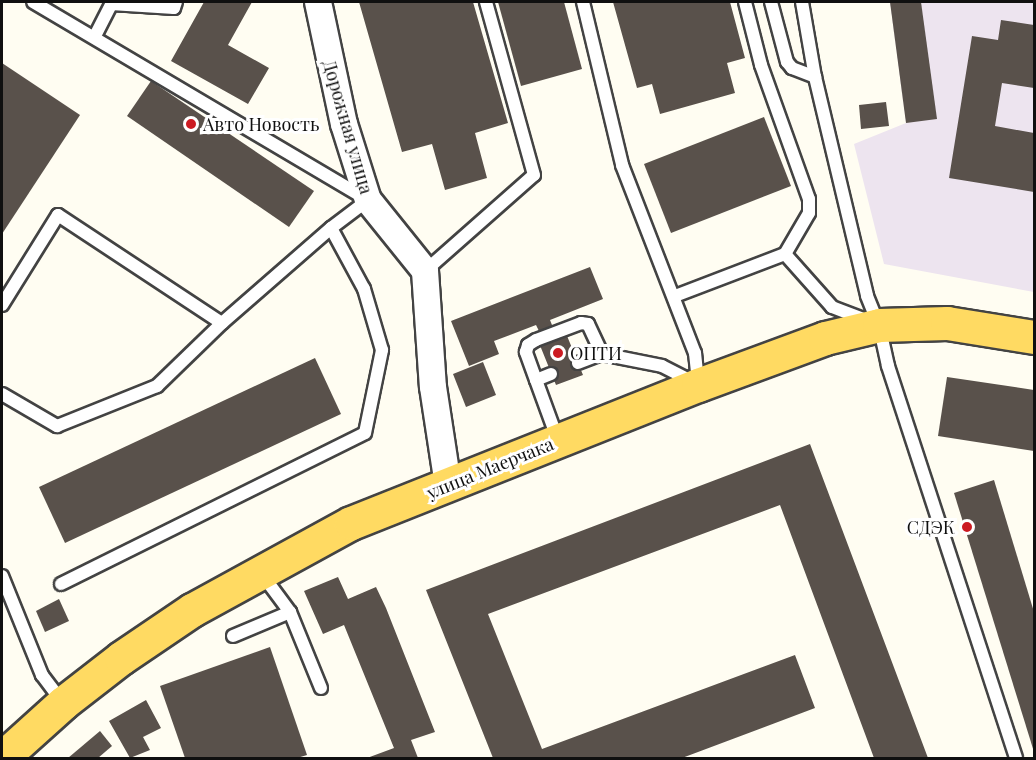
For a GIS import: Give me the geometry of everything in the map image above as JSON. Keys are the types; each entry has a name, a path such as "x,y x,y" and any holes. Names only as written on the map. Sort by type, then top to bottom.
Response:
{"main road":[{"name":"улица Маерчака","path":"2,758 63,703 121,658 192,610 351,523 698,385 825,338 879,325 947,323 1035,337"}],"street":[{"name":"Дорожная улица","path":"318,2 344,124 368,200 425,271"},
{"path":"425,271 433,387 448,485"}],"lane":[{"path":"2,394 57,426 157,386 222,323 331,228 368,200 95,36 33,2"},
{"path":"95,36 111,4 174,8 176,2"},
{"path":"425,271 534,175 486,2"},
{"path":"583,2 622,165 675,296 695,353 698,385"},
{"path":"675,296 785,254 809,213 809,199 761,65 745,2"},
{"path":"771,2 787,62 792,68 815,77"},
{"path":"802,2 815,77 867,296 879,325 888,366 1016,759"},
{"path":"2,305 58,215 222,323"},
{"path":"61,584 365,433 382,350 364,289 331,228"},
{"path":"785,254 832,307 879,325"},
{"path":"559,441 526,352 528,345 581,323 588,324 602,354"},
{"path":"578,363 602,354 662,366 698,385"},
{"path":"536,380 552,374"},
{"path":"261,572 290,612 321,688"},
{"path":"2,576 42,675 63,703"},
{"path":"233,636 290,612"}],"shaded area":[{"path":"890,2 1034,2 1034,292 884,264 854,144 906,123"}],"building":[{"path":"204,2 252,2 228,45 269,68 248,104 171,61"},
{"path":"359,2 473,2 508,123 475,133 487,178 445,190 432,144 402,152"},
{"path":"498,2 564,2 582,69 521,86"},
{"path":"613,2 730,2 745,58 727,63 735,93 660,114 652,84 637,88"},
{"path":"890,2 921,2 937,119 906,123"},
{"path":"1001,20 1034,25 1034,88 1002,83 995,126 1034,133 1034,192 949,178 972,36 998,40"},
{"path":"2,63 80,115 2,234"},
{"path":"151,81 314,191 289,227 127,116"},
{"path":"886,102 889,126 861,129 859,105"},
{"path":"764,117 791,186 671,233 644,164"},
{"path":"590,267 603,299 550,320 554,330 563,326 583,375 556,385 537,338 542,337 536,325 494,341 499,354 469,366 451,321"},
{"path":"315,358 341,414 65,543 39,487"},
{"path":"483,362 496,395 466,407 453,374"},
{"path":"947,377 1034,390 1034,451 938,436"},
{"path":"810,444 928,758 874,758 780,505 488,614 542,749 795,655 815,708 682,758 493,758 426,590"},
{"path":"994,480 1034,612 1034,752 954,493"},
{"path":"338,577 348,599 376,587 386,608 435,732 411,740 418,758 367,758 394,748 344,625 323,634 304,591"},
{"path":"59,599 69,621 45,632 36,611"},
{"path":"270,647 307,755 297,758 185,758 160,686"},
{"path":"146,700 161,728 143,737 150,750 130,758 109,721"},
{"path":"100,731 112,746 98,758 68,758"}],"place":[{"name":"Авто Новость","path":"191,124"},
{"name":"ОПТИ","path":"558,353"},
{"name":"СДЭК","path":"967,527"}]}
